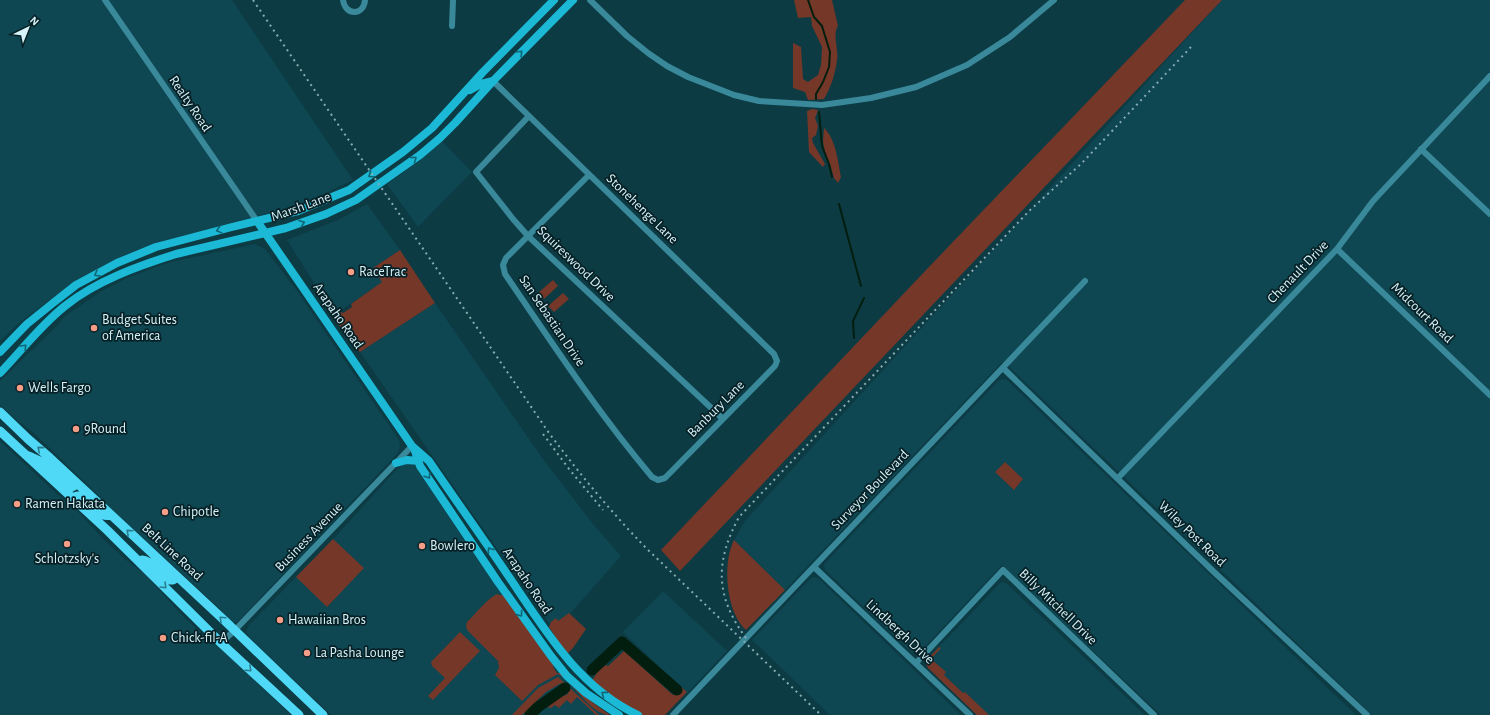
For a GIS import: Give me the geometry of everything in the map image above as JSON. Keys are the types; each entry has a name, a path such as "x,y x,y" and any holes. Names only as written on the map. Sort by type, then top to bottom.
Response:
{"main road":[{"name":"Marsh Lane","path":"0,352 27,324 52,303 76,285 117,263 156,247 298,212 349,190 403,152 432,128 554,0"},
{"name":"Marsh Lane","path":"0,373 47,322 64,307 104,282 176,254 286,228 326,214 356,200 414,159 440,138 455,124 493,81 573,0"},
{"path":"463,94 481,84 493,81 494,68 508,52 508,47"},
{"name":"Arapaho Road","path":"257,221 264,234 412,446 419,461 498,582 551,656 567,676 586,693 619,715"},
{"name":"Belt Line Road","path":"0,412 235,630 323,715"},
{"name":"Belt Line Road","path":"0,431 107,530 221,643 299,715"},
{"name":"Arapaho Road","path":"412,446 429,461 543,628 566,659 585,678 617,704 638,715"},
{"path":"24,454 42,462 70,488 77,484"},
{"path":"396,463 406,460 419,461"},
{"path":"71,498 80,496 100,515 105,517 110,515"},
{"path":"107,530 114,533 137,552 147,548"},
{"path":"138,560 150,563 170,580 178,577"}],"street":[{"name":"Realty Road","path":"105,0 257,221"},
{"path":"343,0 344,7 349,11 355,12 361,10 365,0"},
{"path":"452,26 453,0"},
{"path":"590,0 627,36 648,53 666,66 689,77 734,95 759,101 822,105 871,98 916,87 964,66 1010,37 1054,0"},
{"name":"Chenault Drive","path":"1118,478 1337,249 1373,201 1490,76"},
{"name":"Stonehenge Lane","path":"493,81 774,354"},
{"name":"Squireswood Drive","path":"529,116 476,172 528,236 722,419"},
{"path":"1421,149 1490,214"},
{"name":"San Sebastian Drive","path":"589,175 506,258 503,265 506,274 587,395 652,477 658,480 665,478"},
{"name":"Midcourt Road","path":"1337,249 1490,395"},
{"name":"Surveyor Boulevard","path":"673,715 1085,281"},
{"name":"Banbury Lane","path":"665,478 775,366 776,361 774,354"},
{"name":"Wiley Post Road","path":"1003,368 1214,572 1366,715"},
{"name":"Business Avenue","path":"221,643 412,446"},
{"name":"Lindbergh Drive","path":"814,567 970,715"},
{"name":"Billy Mitchell Drive","path":"916,663 1003,570 1154,715"}],"shaded area":[{"path":"0,0 232,0 353,180 291,207 168,240 139,249 114,260 77,280 20,322 0,341"},
{"path":"794,0 832,0 838,26 836,29 837,56 832,81 824,99 808,100 805,92 793,88 793,43 801,47 803,79 808,82 818,75 821,65 822,47 812,26 811,17 798,18"},
{"path":"1185,0 1222,0 680,571 661,550 927,269"},
{"path":"1222,0 1490,0 1490,715 1372,715 1003,361 785,590 734,540 745,521 763,501"},
{"path":"812,109 818,110 815,118 818,126 816,135 812,138 813,143 825,164 823,167 809,152 807,111"},
{"path":"824,128 831,138 836,151 841,177 838,183 834,178 825,153 823,141"},
{"path":"442,141 472,172 418,227 387,184 419,161"},
{"path":"367,204 400,250 373,268 383,282 334,315 287,240 338,220"},
{"path":"255,244 265,249 297,291 399,440 400,447 398,453 244,615 237,622 231,622 218,607 154,548 144,543 123,523 106,503 33,432 0,405 0,381 57,326 64,317 100,292 125,279 171,262"},
{"path":"400,250 435,303 360,352 346,335 334,315 341,312 343,313 352,307 351,304 382,282 373,268"},
{"path":"553,280 558,286 544,299 538,293"},
{"path":"563,293 569,299 554,312 548,306"},
{"path":"435,303 540,455 593,524 621,556 568,616 551,626 360,352"},
{"path":"1002,379 1007,380 1356,715 1161,715 1002,565 919,653 912,653 825,570 824,566 825,563 998,381"},
{"path":"0,441 58,495 73,506 104,540 125,559 145,574 179,612 205,637 228,655 291,715 0,715"},
{"path":"1005,462 1023,479 1014,490 995,472"},
{"path":"410,464 417,466 493,578 592,702 610,715 331,715 250,638 246,632 249,625 337,535 395,471 402,465"},
{"path":"333,539 364,568 327,607 296,577"},
{"path":"734,540 785,590 746,630 739,622 734,612 728,587 728,561"},
{"path":"814,577 818,578 961,715 830,715 752,640 810,579"},
{"path":"1003,582 1007,584 1145,715 977,715 929,669 925,663 926,660 1000,583"},
{"path":"663,591 727,651 687,693 623,632"},
{"path":"494,595 503,595 554,666 553,667 557,673 561,673 592,702 610,715 603,714 596,710 564,678 558,674 538,685 522,701 495,675 499,668 498,661 468,631 466,627 467,622 482,606"},
{"path":"569,613 586,629 568,653 565,652 549,627 551,622 556,618 558,621"},
{"path":"460,632 480,651 433,700 428,696 445,678 432,666 431,662"},
{"path":"939,647 941,648 931,659 946,672 944,675 963,693 965,692 989,715 977,715 928,668 925,662"},
{"path":"624,651 673,695 681,687 687,692 665,715 643,715 637,713 616,700 592,680 600,669 606,665 608,666"},
{"path":"558,677 599,715 596,715 577,697 571,704 567,700 559,708 555,705 551,708 547,707 568,694 561,683 546,692 522,715 512,715 538,688"}],"waterway":[{"path":"808,0 814,17 822,26 830,52 829,67 816,94 816,99"},
{"path":"819,112 822,146 832,177"},
{"path":"839,204 861,286"},
{"path":"854,338 853,321 864,298"},
{"path":"592,670 622,642 677,690"},
{"path":"530,715 538,707 565,688"}],"railway":[{"path":"253,0 549,433 572,463 646,548 821,715"},
{"path":"746,638 728,608 722,579 722,564 726,549 731,533 739,517 1029,211 1082,163 1191,47"},
{"path":"543,434 569,469 603,510"}],"place":[{"name":"RaceTrac","path":"351,272"},
{"name":"Budget Suites of America","path":"94,328"},
{"name":"Wells Fargo","path":"20,388"},
{"name":"9Round","path":"76,429"},
{"name":"Ramen Hakata","path":"17,504"},
{"name":"Chipotle","path":"165,512"},
{"name":"Schlotzsky's","path":"67,544"},
{"name":"Bowlero","path":"422,546"},
{"name":"Hawaiian Bros","path":"280,620"},
{"name":"Chick-fil-A","path":"163,638"},
{"name":"La Pasha Lounge","path":"307,653"}]}
